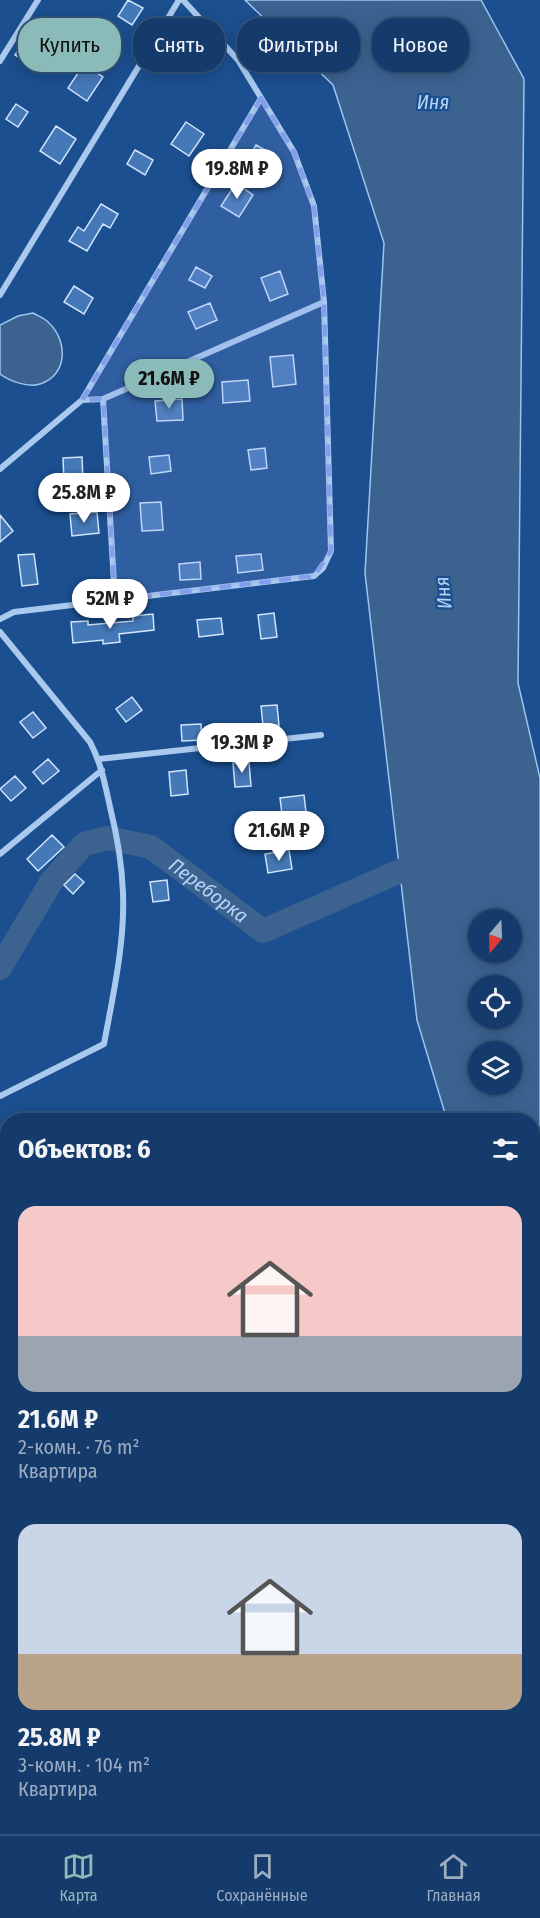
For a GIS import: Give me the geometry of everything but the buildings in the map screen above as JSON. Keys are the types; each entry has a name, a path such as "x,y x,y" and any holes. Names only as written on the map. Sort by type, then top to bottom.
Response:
{"street":[{"path":"0,61 38,0"},
{"path":"0,295 181,0 238,60 294,152 314,206 324,302 331,551 323,568 314,576 14,612 0,620"},
{"path":"0,470 82,400 261,98"},
{"path":"82,400 103,399 324,302"},
{"path":"103,399 115,600"},
{"path":"0,632 90,742 99,759 116,831 123,894 120,943 104,1044 0,1096"},
{"path":"99,759 321,735"},
{"path":"0,854 102,770"}],"highlighted area":[{"path":"261,98 294,152 314,206 324,302 331,551 314,576 115,600 103,399 82,400"}],"water":[{"name":"Иня","path":"245,0 481,0 524,79 518,683 540,778 540,1113 445,1113 417,1020 365,573 384,243 333,85 320,72 360,72 360,18 264,18"},
{"path":"33,313 46,320 55,330 60,339 62,357 56,373 49,380 30,385 0,374 0,325 18,316"}],"waterway":[{"name":"Переборка","path":"0,968 51,882 84,844 108,838 151,847 263,931 430,858"}]}
